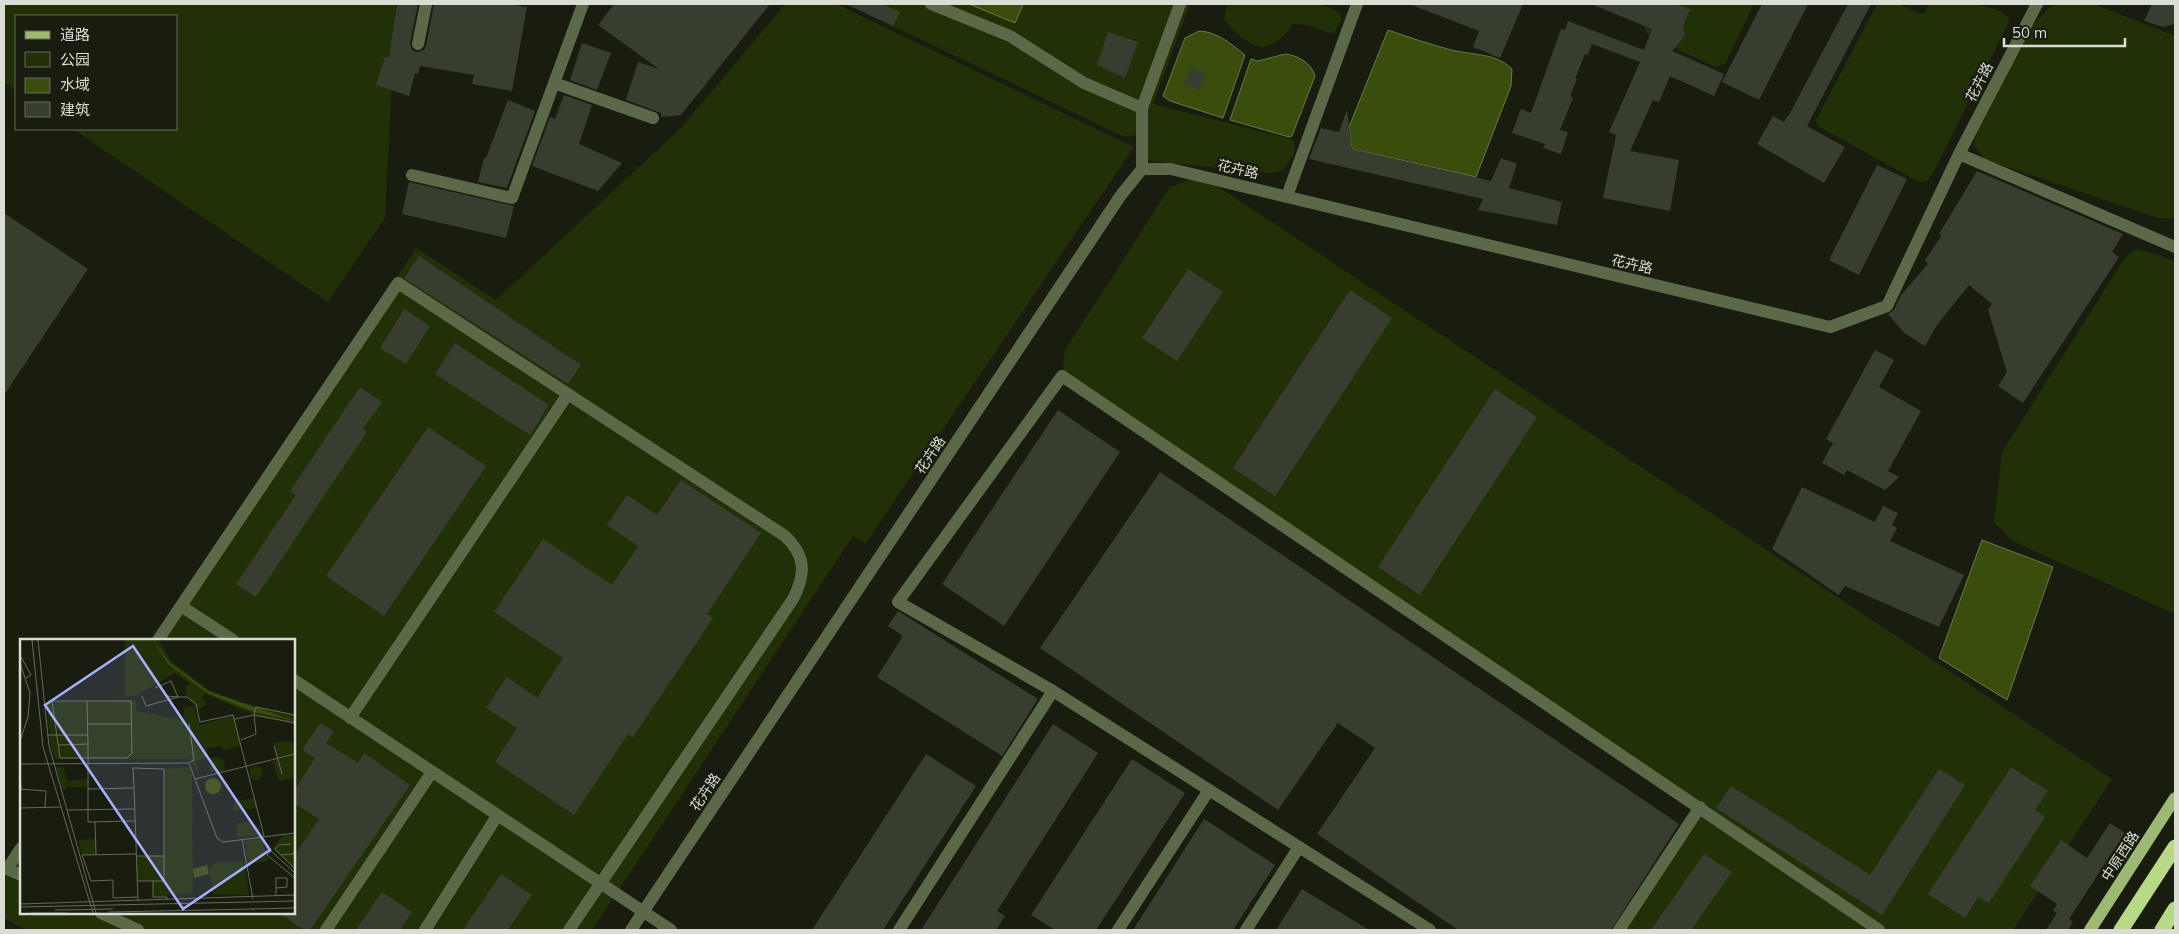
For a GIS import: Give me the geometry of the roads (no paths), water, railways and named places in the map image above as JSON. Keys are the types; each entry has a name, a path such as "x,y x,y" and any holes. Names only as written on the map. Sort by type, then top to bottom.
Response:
{"highway":[{"path":"2121,930 2175,847"},
{"path":"2162,930 2175,909"}],"main road":[{"name":"中原西路","path":"2090,930 2175,798"}],"street":[{"path":"418,44 426,4"},
{"path":"412,175 512,198 583,4"},
{"path":"931,4 1010,36 1084,83 1142,108"},
{"path":"1142,168 1142,108 1180,4"},
{"path":"1287,196 1357,4"},
{"name":"花卉路","path":"631,930 1121,195 1142,168 1171,169 1830,327 1887,306 1959,154 2037,4"},
{"path":"554,83 653,118"},
{"path":"1959,154 2175,247"},
{"path":"159,639 398,283 785,536 796,546 802,569 802,583 569,930"},
{"path":"1430,930 1053,691 898,602 1062,376 1879,930"},
{"path":"350,718 568,394"},
{"path":"181,606 231,639"},
{"path":"295,681 671,930"},
{"path":"900,930 1053,691"},
{"path":"326,930 432,772"},
{"path":"1118,930 1209,790"},
{"path":"1619,930 1700,807"},
{"path":"425,930 498,816"},
{"path":"1246,930 1299,847"},
{"path":"20,850 7,869 20,875"},
{"path":"103,914 138,930"}],"water":[{"path":"969,4 1023,4 1015,23"},
{"path":"1388,30 1451,50 1491,57 1512,69 1511,86 1476,177 1352,149 1349,127"},
{"path":"1199,31 1218,36 1245,55 1223,118 1170,101 1163,96 1185,38"},
{"path":"1285,54 1303,60 1311,67 1315,76 1292,136 1289,137 1230,120 1251,59 1258,61"},
{"path":"1982,540 2053,567 2007,700 1939,658"}]}
